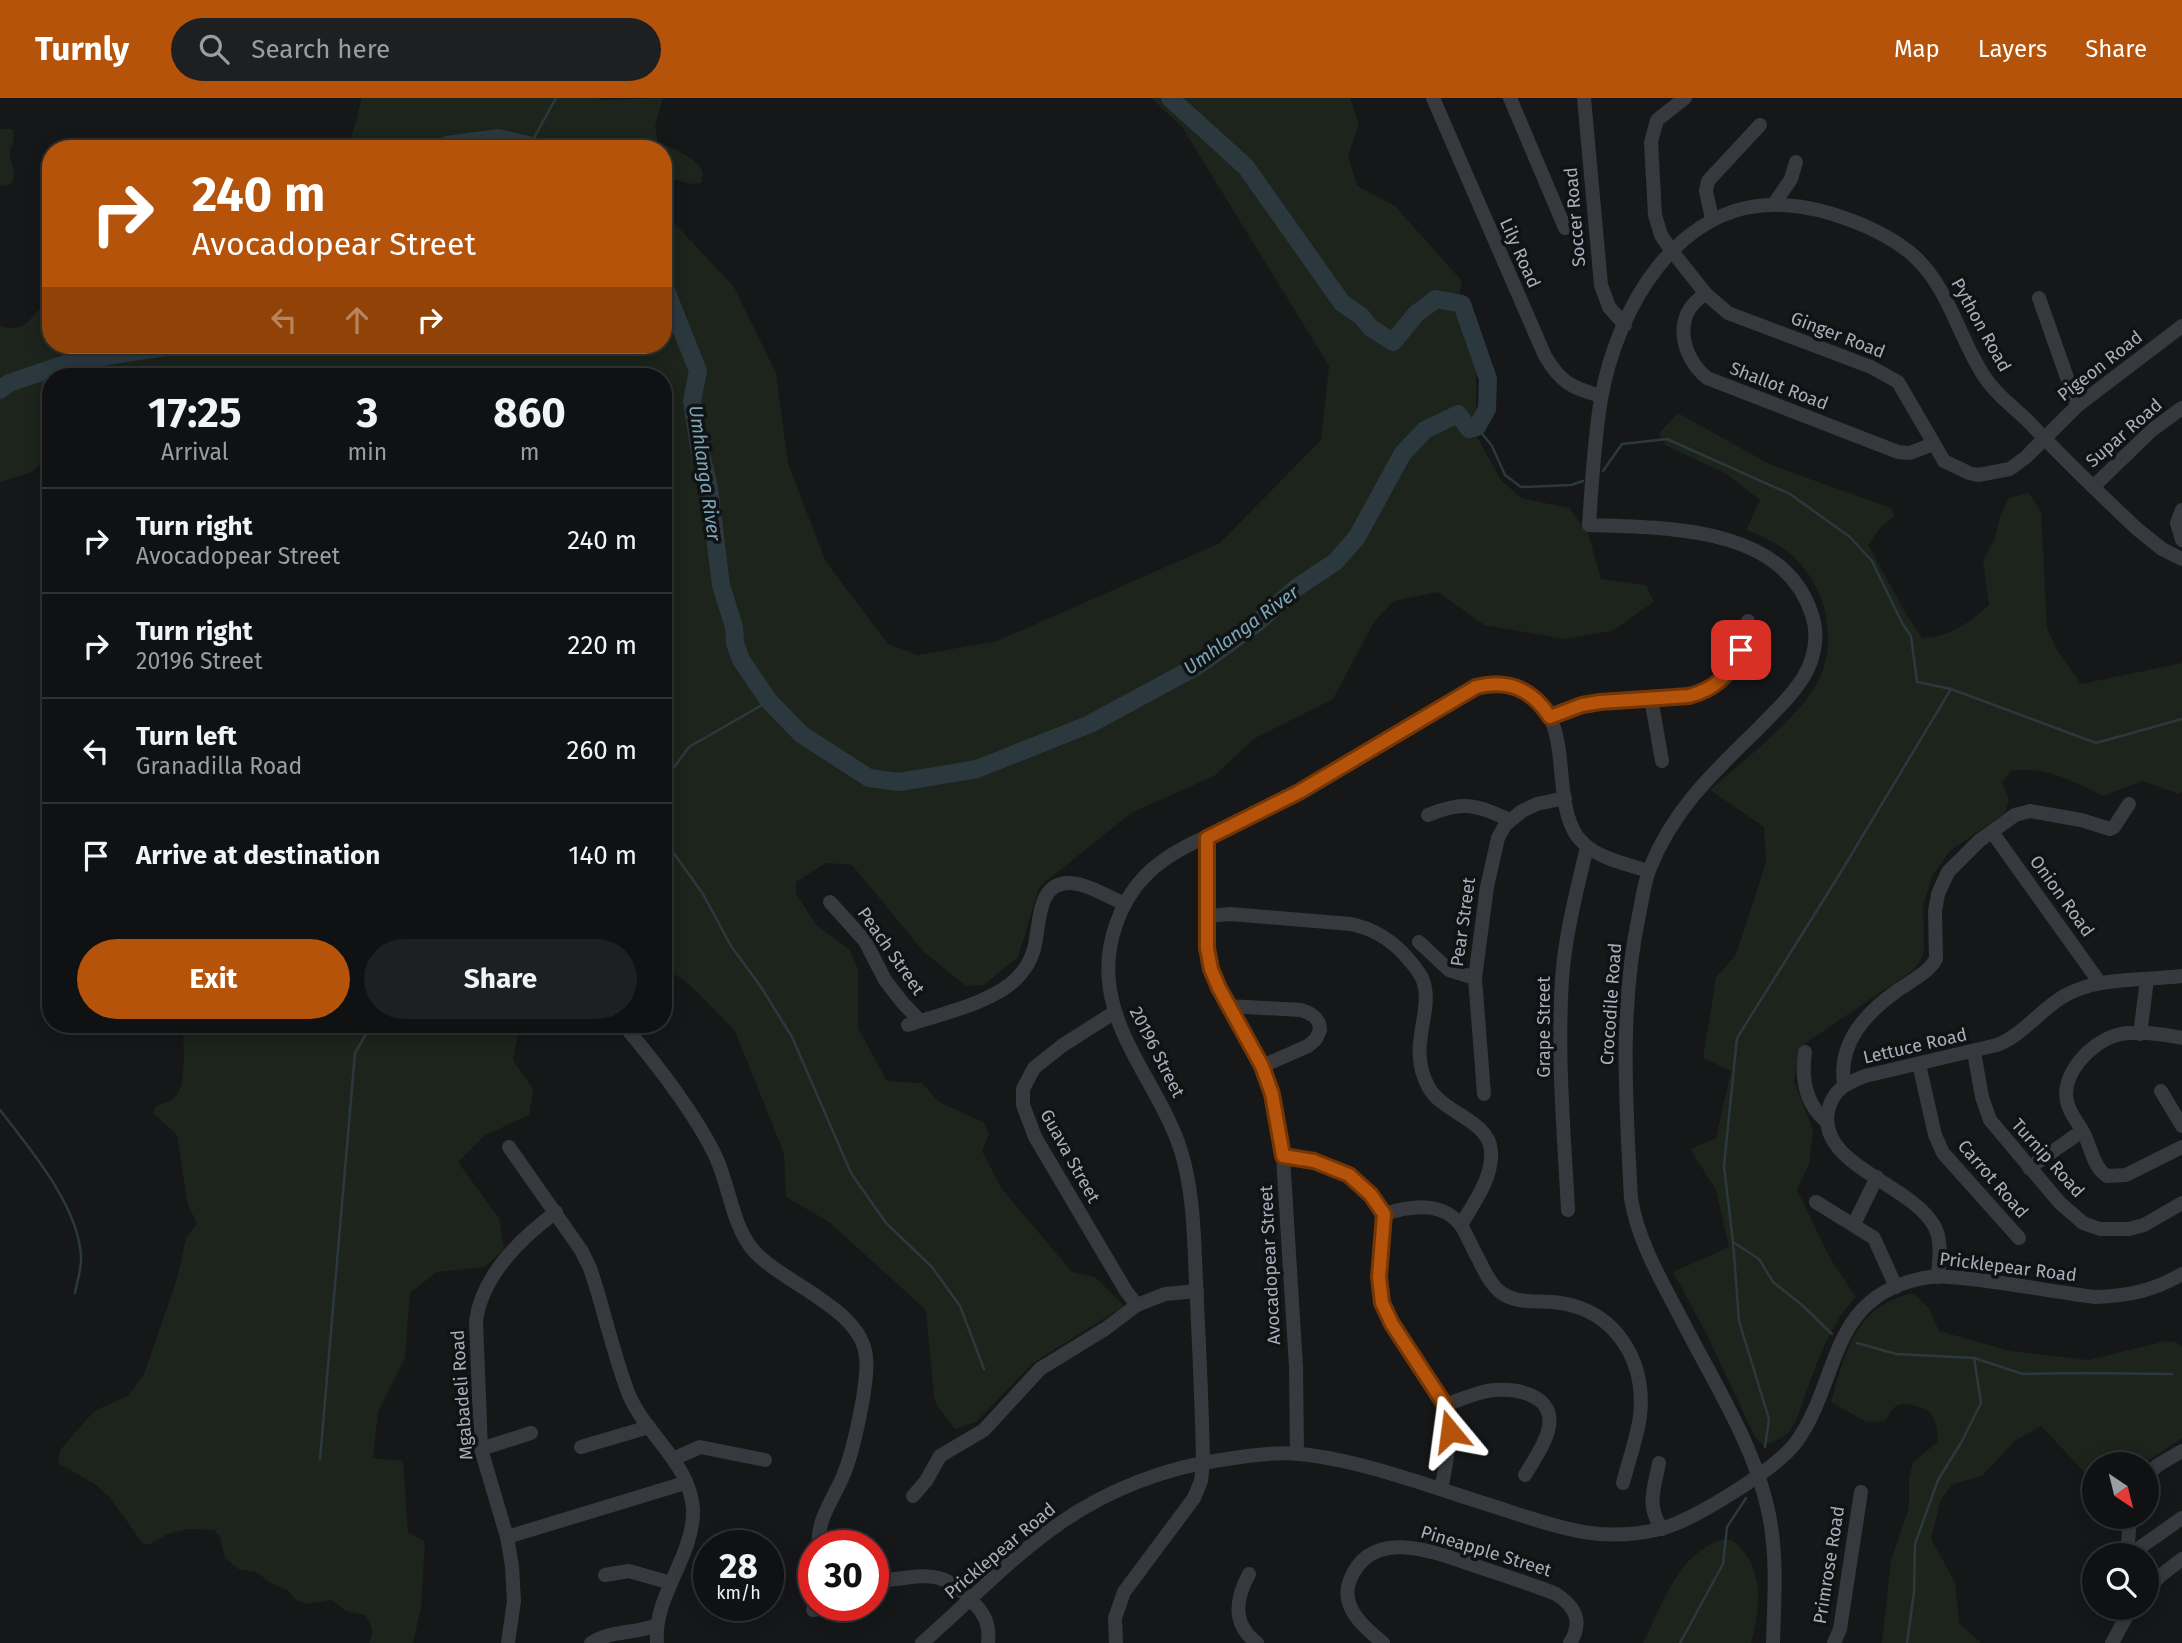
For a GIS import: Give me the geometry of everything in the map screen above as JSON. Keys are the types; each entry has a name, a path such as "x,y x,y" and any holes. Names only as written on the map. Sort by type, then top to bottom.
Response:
{"street":[{"name":"Lily Road","path":"1433,98 1549,363 1562,381 1571,387 1601,397"},
{"path":"1510,98 1565,228"},
{"name":"Soccer Road","path":"1584,98 1601,285 1609,307 1625,325"},
{"name":"Ginger Road","path":"1685,98 1657,120 1651,142 1655,215 1661,234 1671,250 1720,308 1736,317 1893,377 1903,388 1944,461 1962,470 1978,475 2010,469 2044,439"},
{"path":"1712,219 1706,191 1708,181 1759,125"},
{"path":"1774,204 1788,185 1796,162"},
{"name":"Python Road","path":"1588,525 1601,397 1612,355 1648,279 1671,250 1712,219 1743,209 1774,204 1810,208 1846,218 1884,237 1914,257 1936,282 1987,380 2044,439 2146,536 2162,549 2182,559"},
{"name":"Shallot Road","path":"1706,294 1689,308 1684,323 1684,342 1693,363 1707,378 1899,452 1910,453 1933,444"},
{"path":"2039,298 2077,406"},
{"name":"Pigeon Road","path":"2044,439 2077,406 2182,326"},
{"name":"Supar Road","path":"2093,487 2152,430 2182,408"},
{"path":"2182,510 2176,523 2182,540"},
{"name":"Crocodile Road","path":"1588,525 1646,527 1704,535 1755,550 1783,567 1798,584 1808,601 1814,621 1815,648 1800,684 1681,808 1648,871 1629,973 1625,1024 1631,1199 1634,1218 1650,1257 1744,1440 1758,1475 1774,1552 1773,1643"},
{"path":"1550,717 1582,705 1689,696 1710,689 1723,680 1741,650 1748,621"},
{"name":"20196 Street","path":"1116,1643 1114,1627 1120,1600 1194,1498 1203,1462 1202,1384 1192,1213 1181,1153 1163,1105 1115,1012 1109,983 1110,951 1125,904 1139,883 1156,866 1179,851 1299,792 1476,687 1504,684 1522,689 1538,701 1550,717 1557,741 1565,798 1575,832 1587,847"},
{"path":"1651,698 1662,761"},
{"path":"1428,815 1446,807 1470,805 1510,820 1537,804 1565,798"},
{"path":"1938,1276 1939,1238 1934,1225 1920,1206 1857,1165 1840,1151 1830,1136 1827,1122 1831,1102 1844,1084 1843,1063 1846,1048 1857,1028 1884,1001 1933,965 1937,953 1936,902 1948,872 1966,852 2015,815 2030,811 2081,820 2110,829 2129,804"},
{"name":"Pear Street","path":"1484,1094 1475,978 1490,866 1498,838 1510,820"},
{"name":"Onion Road","path":"1992,832 2100,984"},
{"name":"Avocadopear Street","path":"1207,838 1207,948 1211,969 1262,1066 1272,1094 1283,1156 1296,1367 1297,1454"},
{"path":"1587,847 1608,858 1648,871"},
{"name":"Grape Street","path":"1568,1210 1562,978 1567,939 1587,847"},
{"name":"Peach Street","path":"830,902 865,941 885,980 914,1023 997,993 1016,979 1033,953 1042,905 1046,896 1057,886 1070,883 1079,885 1125,904"},
{"path":"1208,916 1230,914 1360,926 1388,940 1414,966 1425,989 1419,1050 1424,1078 1436,1099 1478,1128 1491,1150 1482,1188 1461,1225"},
{"path":"1419,942 1450,970 1475,978"},
{"name":"Lettuce Road","path":"1844,1084 1866,1076 1974,1052 2004,1042 2068,994 2100,984 2182,976"},
{"path":"2140,1034 2147,980"},
{"path":"1229,1006 1301,1010 1318,1020 1320,1030 1313,1043 1262,1066"},
{"name":"Guava Street","path":"1115,1012 1063,1045 1034,1068 1025,1083 1023,1105 1028,1124 1042,1150 1137,1305"},
{"path":"629,1033 682,1102 714,1153 744,1236 753,1250 845,1319 863,1342 867,1369 851,1452 821,1530"},
{"path":"2182,1038 2126,1033 2108,1038 2077,1063 2066,1089 2068,1105 2101,1172 2112,1177 2136,1171 2182,1147"},
{"path":"1805,1052 1805,1090 1815,1109 1827,1122"},
{"name":"Turnip Road","path":"1974,1052 1982,1097 1990,1120 2060,1203 2090,1227 2111,1231 2129,1229 2144,1224 2182,1203"},
{"name":"Carrot Road","path":"1919,1064 1935,1135 1943,1153 2019,1238"},
{"path":"2161,1091 2182,1126"},
{"path":"2029,1168 2082,1131"},
{"path":"509,1147 581,1250 590,1268 628,1393 673,1459 691,1498 692,1518 657,1625 657,1643"},
{"path":"1283,1156 1314,1161 1349,1175 1371,1195 1384,1214 1379,1277 1382,1303 1392,1324 1445,1405 1450,1442 1441,1489"},
{"path":"1854,1224 1877,1177"},
{"path":"1816,1202 1854,1224 1877,1242 1896,1287"},
{"path":"1384,1214 1425,1206 1445,1213 1461,1225 1489,1278 1504,1294 1517,1300 1559,1302 1580,1307 1610,1325 1622,1337 1637,1372 1641,1394 1640,1418 1623,1483"},
{"name":"Mgabadeli Road","path":"508,1643 514,1601 507,1537 481,1449 476,1335 480,1301 495,1274 511,1253 556,1212"},
{"name":"Pricklepear Road","path":"922,1643 1055,1526 1141,1480 1203,1462 1246,1456 1297,1454 1379,1469 1572,1532 1618,1535 1662,1528 1699,1513 1758,1475 1798,1440 1846,1330 1871,1301 1896,1287 1938,1276 2095,1297 2137,1294 2182,1275"},
{"path":"913,1496 920,1490 940,1456 984,1430 1040,1369 1105,1329 1137,1305 1166,1294 1197,1291"},
{"path":"1445,1405 1492,1391 1519,1391 1542,1401 1546,1405 1549,1419 1548,1433 1525,1475"},
{"path":"581,1447 649,1427"},
{"path":"481,1449 531,1433"},
{"path":"673,1459 700,1447 765,1460"},
{"path":"2160,1464 2182,1451"},
{"path":"1659,1463 1651,1505 1654,1517 1662,1528"},
{"path":"507,1537 685,1483"},
{"name":"Primrose Road","path":"1834,1643 1840,1629 1861,1492"},
{"path":"2146,1543 2182,1518"},
{"name":"Pineapple Street","path":"1383,1643 1354,1614 1349,1600 1348,1584 1356,1568 1369,1556 1383,1549 1404,1546 1440,1554 1556,1594 1566,1600 1576,1613 1577,1626 1570,1643"},
{"path":"2159,1578 2182,1559"},
{"path":"606,1575 629,1571 671,1583"},
{"path":"1249,1574 1241,1588 1237,1608 1241,1625 1257,1643"},
{"path":"889,1581 915,1576 936,1577 952,1582 971,1599 986,1618 988,1643"},
{"path":"2112,1643 2124,1620"},
{"path":"592,1643 610,1634 644,1630 657,1625"}],"shaded area":[{"path":"362,98 663,98 655,126 658,140 350,140"},
{"path":"1151,98 1350,98 1359,124 1348,156 1357,186 1395,206 1462,281 1457,305 1476,371 1476,435 1501,480 1521,498 1569,508 1588,533 1601,579 1646,585 1654,602 1612,631 1564,639 1484,625 1438,592 1394,601 1374,622 1333,699 1255,738 1214,776 1131,813 1039,887 1018,957 984,985 966,986 924,952 852,865 826,863 796,882 796,893 816,925 850,950 858,969 858,1028 887,1081 922,1083 939,1102 983,1122 989,1134 982,1151 1001,1188 1072,1272 1095,1277 1124,1306 1033,1363 976,1422 955,1429 934,1397 926,1310 829,1222 786,1197 784,1153 735,1031 691,986 672,972 672,368 42,368 42,463 32,472 0,482 0,326 10,328 24,325 42,308 42,354 672,354 672,221 734,287 776,373 788,464 826,562 888,644 918,655 997,641 1220,543 1321,440 1329,366 1182,127"},
{"path":"0,129 12,129 14,136 10,157 14,178 8,186 0,185"},
{"path":"672,148 695,161 703,172 701,183 691,184 672,179"},
{"path":"1678,413 1771,465 1891,508 1894,516 1880,528 1868,545 1922,638 1958,628 1989,605 1983,561 1995,538 2000,516 2009,498 2029,493 2041,512 2047,628 2057,650 2081,684 2182,663 2182,792 2179,794 2142,781 2103,796 2070,780 2047,773 2035,770 2011,771 2002,782 2009,799 2005,813 1950,851 1932,876 1923,907 1924,950 1920,962 1912,971 1800,1047 1794,1081 1813,1130 1809,1164 1797,1190 1830,1258 1856,1297 1827,1340 1797,1418 1788,1433 1763,1445 1755,1437 1705,1331 1673,1272 1729,1247 1716,1190 1690,1149 1716,1138 1731,1071 1703,1058 1716,977 1736,955 1766,862 1764,827 1710,790 1776,732 1811,693 1821,676 1828,638 1821,600 1802,566 1778,545 1746,530 1760,500 1725,473 1665,445 1659,433"},
{"path":"183,1033 518,1033 513,1060 533,1089 529,1115 484,1136 458,1162 499,1218 504,1249 485,1267 437,1272 410,1293 405,1358 378,1412 373,1458 403,1461 408,1532 425,1542 421,1607 413,1643 369,1643 372,1629 365,1615 346,1611 331,1600 306,1604 256,1572 238,1569 225,1558 220,1536 214,1530 189,1529 168,1534 144,1545 110,1498 96,1485 58,1463 60,1450 88,1418 96,1410 128,1396 144,1374 177,1279 186,1238 197,1223 188,1205 177,1135 153,1113 156,1106 176,1096 182,1082"},
{"path":"1915,1295 1929,1308 1939,1331 2011,1351 2089,1360 2166,1341 2176,1342 2182,1347 2182,1438 2160,1453 2082,1452 2082,1470 2041,1426 2015,1441 1982,1476 1953,1484 1941,1499 1931,1539 1955,1582 1959,1623 1981,1643 1882,1643 1891,1560 1909,1508 1909,1478 1913,1462 1938,1442 1937,1428 1933,1417 1919,1407 1898,1405 1885,1421 1866,1422 1831,1402 1847,1350 1855,1335 1864,1321 1891,1300"},
{"path":"1721,1540 1732,1540 1743,1550 1755,1574 1758,1601 1751,1643 1643,1643 1682,1569 1693,1556"}],"waterway":[{"path":"533,140 556,98"},
{"name":"Umhlanga River","path":"672,306 698,371 692,401 709,487 721,585 734,627 735,643 741,660 769,701 801,734 869,778 899,782 977,769 1090,724 1199,665 1257,623 1296,588 1335,562 1357,537 1403,453 1425,430 1458,414 1469,429 1477,427 1487,409 1488,379 1462,304 1436,299 1416,314 1393,342 1371,328 1361,316 1342,303 1246,167 1170,98"},
{"name":"Umhlanga River","path":"484,140 507,140"},
{"name":"Umhlanga River","path":"53,368 74,361 120,354"},
{"name":"Umhlanga River","path":"0,390 9,383 42,372"},
{"path":"1477,427 1492,446 1505,475 1521,487 1571,485 1583,481"},
{"path":"1603,471 1622,444 1667,439 1790,494 1850,537 1872,561 1911,636 1917,682 1951,689 2096,743 2182,719"},
{"path":"1765,1447 1769,1419 1739,1321 1724,1166 1737,1038 1951,689"},
{"path":"672,770 689,747 769,701"},
{"path":"672,851 703,894 731,946 792,1037 851,1173 886,1223 932,1267 960,1306 984,1369"},
{"path":"320,1459 355,1053 367,1033"},
{"path":"0,1110 51,1178 71,1217 81,1256 75,1293"},
{"path":"1733,1242 1759,1259 1773,1282 1832,1334"},
{"path":"1857,1343 1896,1354 1974,1358 2023,1374 2172,1374"},
{"path":"1907,1643 1914,1592 1915,1544 1938,1480 1981,1403 1974,1358"},
{"path":"1680,1643 1723,1564 1727,1527 1746,1498"}],"route":[{"path":"1450,1431 1445,1405 1392,1324 1382,1303 1379,1277 1384,1214 1371,1195 1349,1175 1314,1161 1283,1156 1272,1094 1262,1066 1211,969 1207,948 1207,838 1299,792 1476,687 1504,684 1522,689 1531,694 1550,717 1582,705 1600,702 1700,693 1723,680 1741,650"}]}
